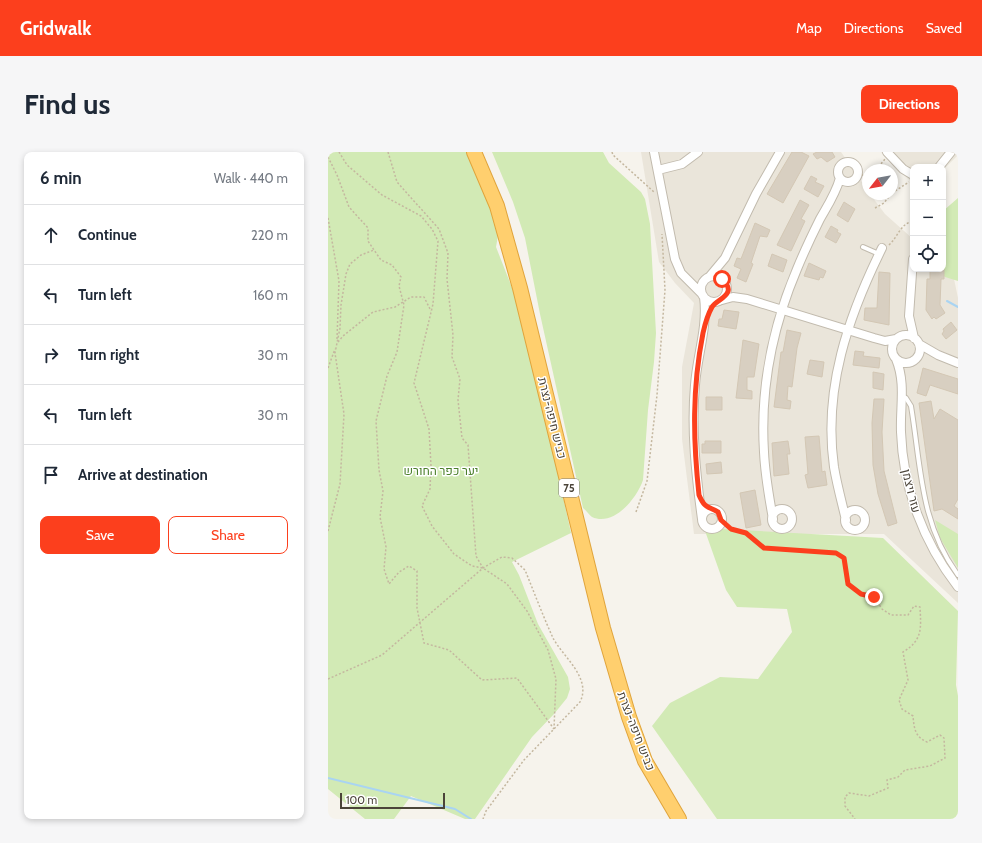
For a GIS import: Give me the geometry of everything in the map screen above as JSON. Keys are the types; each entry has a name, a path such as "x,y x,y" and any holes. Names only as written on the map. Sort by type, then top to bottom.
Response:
{"highway":[{"name":"כביש חיפה-נצרת","path":"474,152 496,206 520,288 603,628 625,704 645,761 679,819"}],"street":[{"path":"654,152 675,259 680,270 709,301 720,301 733,298 747,299 885,341 909,335 938,355 958,363"},
{"path":"658,170 682,164 698,152"},
{"path":"699,495 704,505 711,510 718,512 721,520 718,526 711,529 704,525 702,520 699,495 693,420 696,372 706,312 701,287 708,277 715,273 726,256 756,194 780,152"},
{"path":"941,164 951,152"},
{"path":"889,154 910,177"},
{"path":"769,494 772,503 781,509 787,510 790,514 791,522 789,526 779,528 774,524 769,494 764,453 763,403 770,349 781,310 809,240 834,195 840,178 838,172 840,167 847,163 854,166 857,170 857,175 834,195"},
{"path":"840,178 844,181 850,182"},
{"path":"846,520 847,515 857,511 865,518 864,526 857,530 848,526 846,520 842,504 834,467 832,419 837,371 847,330 863,289 881,252"},
{"path":"704,330 712,307 727,293 723,273 726,256"},
{"path":"680,270 690,278 695,279 717,276 747,299"},
{"path":"892,351 892,347 899,337 909,316 912,272"},
{"path":"903,385 909,368 916,359 920,348 909,316"},
{"path":"874,338 892,351 896,359 903,385"},
{"path":"896,359 905,363 916,359 938,355"},
{"name":"עזר ויצמן","path":"903,385 901,439 911,496 918,518 936,557 958,587"},
{"path":"842,504 852,512"},
{"path":"773,519 776,511 781,509"},
{"path":"702,520 706,512 711,510"}],"lane":[{"path":"863,247 881,252"},
{"path":"902,396 906,398 911,406 929,518 939,546 958,575"}],"path":[{"path":"339,152 347,166 382,195 420,216 432,229 438,241 431,311 414,383 429,429 432,466 430,489 422,506 432,526 454,554 472,566 483,568 507,584 527,611 548,650 556,679 554,729"},
{"path":"388,152 396,182 439,229 448,253 447,279 454,335 452,357 460,379 458,400 462,438 468,445 476,556 483,568"},
{"path":"612,152 612,155 654,192"},
{"path":"880,164 889,154"},
{"path":"328,157 337,175 349,207 368,228 368,241 381,260 392,265 401,277 399,286 404,305 397,352 387,376 376,421 379,470 383,491 380,517 386,547 384,569 386,579 389,584 399,572 409,566 416,571 417,608 424,643 449,650 482,680 517,678 554,729"},
{"path":"857,175 862,175"},
{"path":"898,188 910,179"},
{"path":"875,208 884,203 886,200"},
{"path":"328,218 339,281 337,344"},
{"path":"881,252 892,242 906,223 910,222"},
{"path":"636,512 647,481 656,394 665,290 662,228"},
{"path":"328,531 340,484 344,414 335,353 340,328 341,305 346,274 350,264 361,255 374,250"},
{"path":"328,368 337,344 343,336 373,312 395,307 411,297 424,297 431,311"},
{"path":"721,520 731,529 746,533 764,548 836,553 844,558 848,584 861,594 874,597 882,609 891,615 908,615 914,606 920,607 921,623 919,637 913,646 903,652 908,680 901,691 899,700 902,709 913,716 915,730 920,739 927,742 940,735 944,738 945,758 930,766 905,770 898,777 887,780 888,788 869,796 849,793 845,797 845,806 855,819"},
{"path":"328,679 382,655 483,568 502,557 512,558 517,562 525,570 554,639 574,664 582,684 584,695 580,702 524,760 486,811 483,819"}],"shaded area":[{"path":"641,152 841,152 862,182 862,200 874,200 885,214 910,236 910,272 946,272 946,265 950,260 958,298 958,603 884,534 694,534 682,439 682,367 694,303 675,283 659,262"},
{"path":"881,152 958,152 958,155 946,167 946,164 910,164 910,180 898,170 898,164 892,164"}],"green space":[{"name":"יער כפר החורש","path":"328,152 470,152 499,230 496,247 524,318 571,533 512,562 519,575 538,624 568,677 570,689 567,698 532,737 475,819 465,819 411,796 394,819 365,819 328,789"},
{"path":"492,152 603,152 609,163 641,192 645,199 650,224 656,333 643,480 636,495 624,509 608,518 600,519 592,517 583,508 540,314 525,238 513,202"},
{"path":"958,198 958,281 945,277 939,272 946,272 946,208"},
{"path":"935,520 958,534 958,568 940,538"},
{"path":"704,528 883,538 958,611 956,685 958,696 958,819 717,819 652,726 670,703 720,677 758,679 792,632 787,609 737,607 726,590"}],"building":[{"path":"792,152 801,152 809,156 783,203 767,194"},
{"path":"817,152 832,152 835,157 827,162 821,157 817,159 813,154"},
{"path":"811,176 817,179 815,182 824,186 818,197 804,189"},
{"path":"800,200 809,205 801,219 805,221 791,251 777,245"},
{"path":"844,202 855,209 848,222 837,215"},
{"path":"755,223 770,230 767,237 760,236 751,263 753,264 746,282 737,278 741,269 734,266 737,258 741,259"},
{"path":"831,226 838,230 837,232 841,234 836,243 825,237"},
{"path":"772,254 787,260 783,272 768,266"},
{"path":"809,263 826,271 823,278 820,277 819,280 804,276"},
{"path":"879,272 890,273 889,325 864,320 865,308 877,308"},
{"path":"930,272 944,272 944,279 941,279 940,305 945,313 936,319 934,317 932,319 926,310 927,279 930,279"},
{"path":"724,310 739,312 736,329 718,326 719,319 722,319"},
{"path":"951,322 957,330 946,339 942,334 944,331 943,329"},
{"path":"787,330 801,333 797,348 792,387 788,386 787,400 791,401 790,409 774,407 781,352 783,352"},
{"path":"743,340 759,344 754,377 747,377 747,390 752,391 752,399 736,398"},
{"path":"855,351 864,352 863,356 880,358 879,368 853,365"},
{"path":"810,360 824,362 822,377 807,374"},
{"path":"923,368 958,379 958,394 930,385 926,396 917,393"},
{"path":"873,372 884,374 883,390 873,388"},
{"path":"706,397 722,397 722,410 706,410"},
{"path":"874,399 884,399 882,432 884,471 897,523 888,526 878,494 873,465 872,423"},
{"path":"931,401 934,419 940,409 958,420 958,499 954,506 958,509 958,519 942,509 934,511 919,403"},
{"path":"819,436 822,472 825,471 827,485 808,488 805,475 808,474 805,437"},
{"path":"705,441 721,441 721,453 702,453 702,444 705,444"},
{"path":"788,441 790,454 787,454 789,474 774,476 772,443"},
{"path":"721,462 722,473 707,474 706,464"},
{"path":"755,490 761,525 746,528 740,493"}],"waterway":[{"path":"947,301 958,307"},
{"path":"328,778 455,809 471,819"}],"route":[{"path":"722,279 728,288 727,293 722,300 714,304 709,314 704,330 696,372 693,420 695,457 701,501 707,508 718,512 721,520 731,529 746,533 764,548 781,548 816,553 836,553 844,558 844,570 848,584 861,594 874,597"}]}
